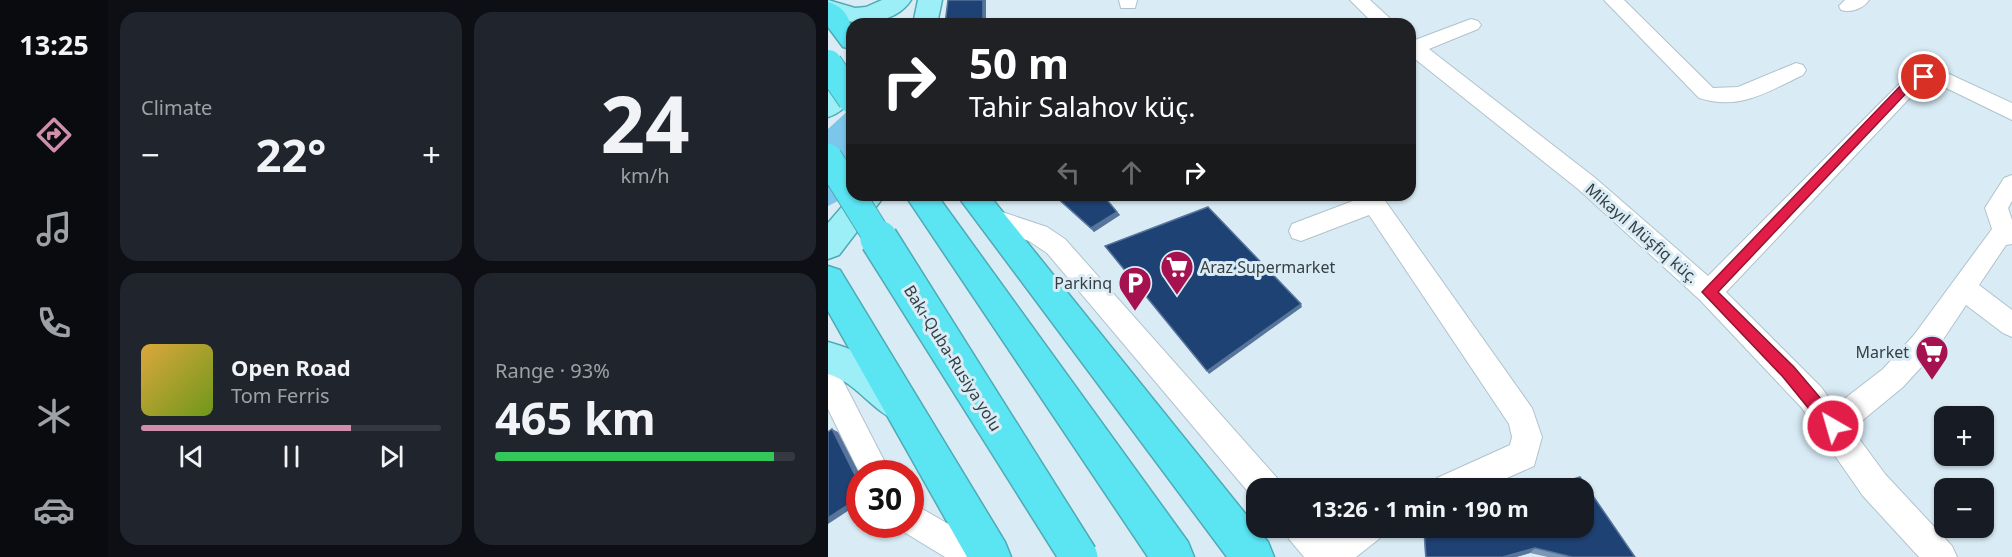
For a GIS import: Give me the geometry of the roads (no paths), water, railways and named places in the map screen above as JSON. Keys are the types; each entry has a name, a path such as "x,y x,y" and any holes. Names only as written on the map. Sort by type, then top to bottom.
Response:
{"highway":[{"path":"828,10 846,33"},
{"path":"828,64 846,89"},
{"name":"Bakı-Quba-Rusiya yolu","path":"828,158 846,187"},
{"name":"Bakı-Quba-Rusiya yolu","path":"855,201 1079,557"},
{"path":"924,201 1173,557"},
{"path":"979,206 1253,557"},
{"path":"828,280 990,557"}],"main road":[{"path":"828,6 842,14 859,16 880,10 899,0"},
{"path":"900,18 913,0"},
{"path":"926,18 930,0"},
{"path":"828,107 846,85"},
{"path":"828,112 846,101"},
{"path":"828,217 846,210 860,201"},
{"path":"828,246 864,201"},
{"path":"828,358 842,362 865,377 905,409"}],"street":[{"path":"1359,0 1379,18"},
{"path":"1613,0 1706,93 1713,96 1732,97 1796,70"},
{"path":"1416,45 1471,25"},
{"name":"Mikayıl Müşfiq küç.","path":"1416,49 1586,183 1709,292 1788,372 1833,426 1874,485 1941,557"},
{"path":"1709,292 1916,79 1936,77 1947,80 2012,112"},
{"path":"1833,426 1893,378 1924,344 1965,288 1998,237 2009,233 1996,215 1995,209 2012,184"},
{"path":"1301,231 1366,201"},
{"path":"1371,201 1522,418 1527,437 1523,455 1472,478"},
{"path":"979,206 1038,234 1056,246 1256,478"},
{"path":"1965,288 2012,325"},
{"path":"828,380 869,460"},
{"path":"924,526 976,557"},
{"path":"1309,538 1325,557"},
{"path":"1333,557 1353,538"}],"place":[{"name":"Araz Supermarket","path":"1177,296"},
{"name":"Parkinq","path":"1135,312"},
{"name":"Market","path":"1932,381"}]}
